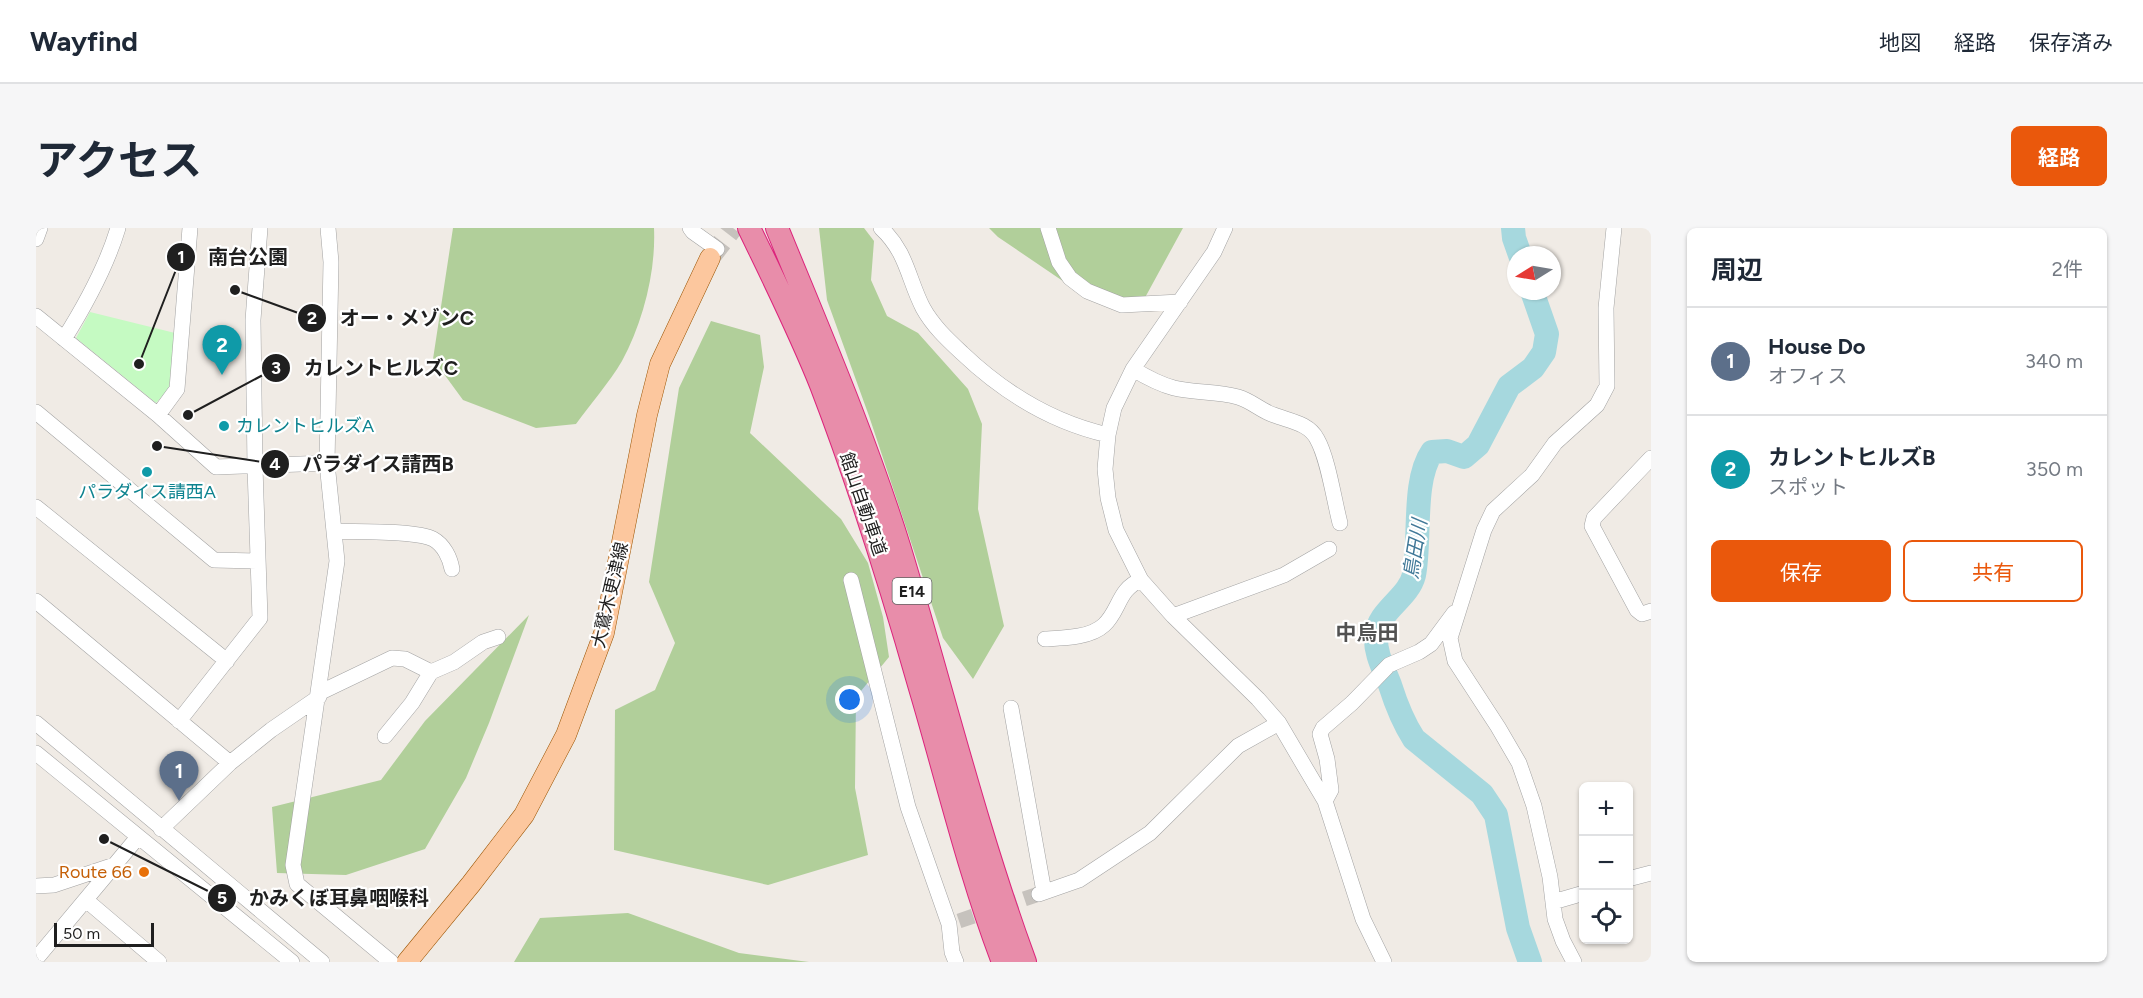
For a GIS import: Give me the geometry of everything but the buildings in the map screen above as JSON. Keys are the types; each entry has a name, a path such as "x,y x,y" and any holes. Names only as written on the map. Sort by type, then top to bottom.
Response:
{"highway":[{"name":"館山自動車道","path":"749,228 786,304 816,374 850,465 879,550 980,895 1003,962"},
{"name":"館山自動車道","path":"777,228 873,467 1000,889 1025,962"}],"main road":[{"name":"大鷲木更津線","path":"407,962 524,815 566,735 604,633 647,415 660,364 713,254"}],"street":[{"path":"36,239 40,228"},
{"path":"64,339 88,300 118,228"},
{"path":"158,415 177,389 190,228"},
{"path":"179,721 260,618 253,320 260,228"},
{"path":"328,228 332,262 327,463 337,561 293,866 297,884 391,962"},
{"path":"690,228 713,254"},
{"path":"881,228 900,250 915,291 932,323 975,365 1010,393 1036,409 1080,429 1108,435"},
{"path":"1048,228 1059,262 1070,278 1087,291 1122,305 1180,302"},
{"path":"1225,228 1214,252 1133,369 1114,408 1108,435 1105,469 1108,498 1116,530 1141,580 1173,616 1258,699 1279,723 1325,801 1362,919 1384,962"},
{"path":"1574,962 1555,919 1550,877 1534,806 1520,763 1455,662 1450,638 1484,530 1493,511 1532,475 1555,443 1597,405 1607,386 1606,308 1614,228"},
{"path":"36,316 158,415 216,467 327,463"},
{"path":"1133,369 1149,379 1175,388 1216,392 1238,397 1252,402 1265,412 1296,422 1311,430 1317,437 1322,450 1340,523"},
{"path":"36,412 214,560 257,561"},
{"path":"1651,458 1594,518 1592,526 1637,610 1642,615 1651,611"},
{"path":"36,507 227,661"},
{"path":"334,531 408,534 433,539 450,556 452,569"},
{"path":"1173,616 1284,576 1329,549"},
{"path":"851,580 908,807 954,922 952,952 956,962"},
{"path":"1045,639 1068,638 1097,630 1105,624 1130,584 1141,580"},
{"path":"36,601 230,763"},
{"path":"1325,801 1331,790 1327,759 1320,734 1323,728 1352,703 1389,665 1431,644 1463,601"},
{"path":"386,735 412,703 430,672 454,662 483,642 498,637"},
{"path":"161,829 230,763 319,695 392,658 405,659 430,672"},
{"path":"1011,708 1042,893 1079,880 1150,833 1239,746 1279,723"},
{"path":"36,723 322,962"},
{"path":"36,753 292,962"},
{"path":"41,962 36,958 138,837"},
{"path":"36,886 54,885 115,865"},
{"path":"1633,878 1651,873"},
{"path":"1553,902 1579,894"},
{"path":"86,900 159,962"}],"green space":[{"path":"453,228 654,228 653,262 647,296 636,330 617,369 576,424 536,428 463,400 433,359"},
{"path":"819,228 864,228 874,241 871,280 887,316 918,333 968,389 982,424 978,509 1004,626 973,679 943,638 869,416 827,300"},
{"path":"989,228 1183,228 1141,305 1079,292 998,237"},
{"path":"90,312 175,333 169,389 156,403 76,338"},
{"path":"711,321 760,335 764,367 750,433 841,519 868,563 883,617 889,657 856,697 855,788 868,855 768,885 614,850 615,710 655,690 675,643 649,582 679,388"},
{"path":"529,615 466,778 425,849 346,875 277,873 272,807 381,780 425,721"},
{"path":"628,913 739,953 809,962 514,962 540,918"}],"waterway":[{"name":"鳥田川","path":"1513,228 1517,246"},
{"name":"鳥田川","path":"1530,962 1518,928 1496,815 1482,794 1414,739 1400,713 1380,661 1376,636 1382,619 1406,591 1414,575 1419,494 1426,464 1432,452 1447,451 1464,457 1478,445 1509,386 1533,368 1544,352 1547,334 1535,300"}],"tunnel":[{"path":"710,258 733,228"},
{"path":"959,921 1039,894"}],"place":[{"name":"オー・メゾンC","path":"235,290"},
{"name":"南台公園","path":"139,364"},
{"name":"カレントヒルズB","path":"222,375"},
{"name":"カレントヒルズC","path":"188,415"},
{"name":"カレントヒルズA","path":"224,426"},
{"name":"パラダイス請西B","path":"157,446"},
{"name":"パラダイス請西A","path":"147,472"},
{"name":"House Do","path":"179,801"},
{"name":"かみくぼ耳鼻咽喉科","path":"104,839"},
{"name":"Route 66","path":"144,872"}],"district":[{"name":"中烏田","path":"1367,632"}]}
